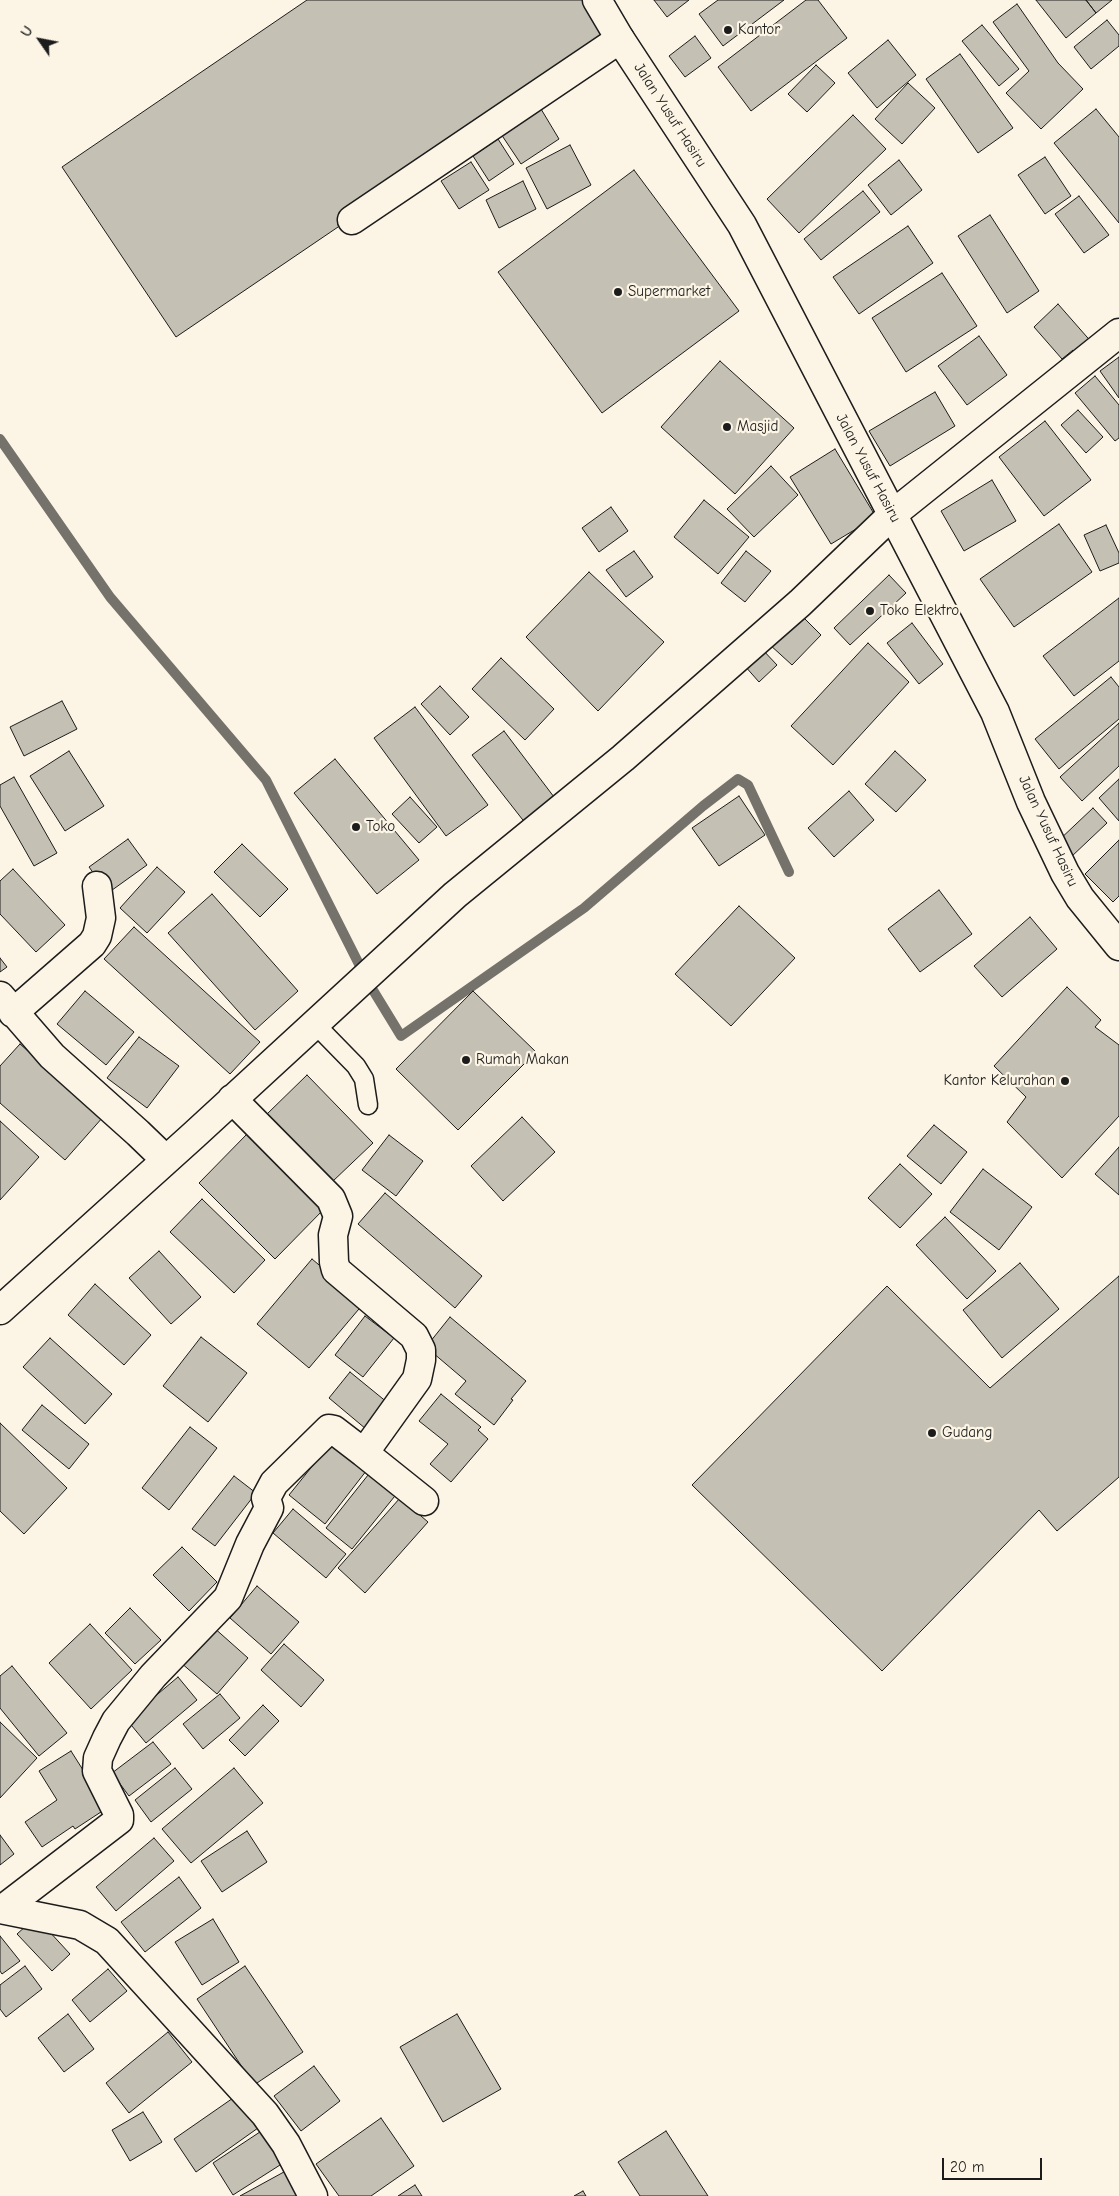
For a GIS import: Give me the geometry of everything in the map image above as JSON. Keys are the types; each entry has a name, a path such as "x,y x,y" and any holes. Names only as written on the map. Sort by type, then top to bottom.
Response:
{"street":[{"name":"Jalan Yusuf Hasiru","path":"597,0 620,39 742,225 995,712 1031,802 1065,873 1080,898 1119,946"},
{"path":"352,220 620,39"},
{"path":"0,1310 454,895 624,758 800,603 893,514 1119,333"},
{"path":"97,886 101,918 97,936 92,944 7,1005 52,1056 166,1160"},
{"path":"232,1099 331,1199 338,1216 333,1235 336,1270 414,1336 421,1350 417,1379 364,1453"},
{"path":"1,1909 119,1820 119,1814 97,1771 98,1758 107,1738 116,1721 153,1676 228,1598 250,1544 269,1508 266,1498 274,1483 330,1429 334,1430 424,1501"},
{"path":"1,1909 80,1925 107,1941 265,2114 286,2144 313,2196"}],"lane":[{"path":"314,1023 360,1072 364,1079 368,1105"}],"building":[{"path":"307,0 584,0 612,41 176,337 62,167"},
{"path":"654,0 689,0 667,17"},
{"name":"Kantor","path":"718,0 784,0 723,46 699,14"},
{"path":"806,0 818,0 847,38 751,111 718,67"},
{"path":"1036,0 1086,0 1096,13 1066,38"},
{"path":"1086,0 1112,0 1096,13"},
{"path":"1017,4 1058,63 1083,89 1041,129 1006,93 1029,71 993,22"},
{"path":"1107,20 1119,35 1119,46 1091,69 1074,47"},
{"path":"982,25 1019,69 999,86 962,41"},
{"path":"695,36 711,58 685,77 669,56"},
{"path":"888,40 916,75 877,108 848,73"},
{"path":"960,54 1013,128 978,153 926,79"},
{"path":"816,65 835,83 807,112 788,94"},
{"path":"908,83 935,108 902,144 875,119"},
{"path":"541,109 559,139 521,164 501,134"},
{"path":"1096,109 1119,137 1119,223 1054,143"},
{"path":"853,115 886,149 799,233 767,199"},
{"path":"498,139 514,164 489,181 473,156"},
{"path":"570,145 591,185 547,209 526,168"},
{"path":"1045,157 1071,196 1045,214 1018,175"},
{"path":"899,160 922,190 891,215 868,185"},
{"path":"471,162 489,190 459,209 441,181"},
{"name":"Supermarket","path":"634,170 739,311 602,413 498,272"},
{"path":"523,181 536,209 499,228 486,200"},
{"path":"863,191 880,212 821,260 804,239"},
{"path":"1079,196 1109,235 1084,253 1055,214"},
{"path":"990,215 1039,291 1007,313 958,236"},
{"path":"908,226 933,263 859,314 833,277"},
{"path":"942,273 977,326 906,372 872,318"},
{"path":"1058,304 1094,345 1080,357 1073,350 1062,359 1034,327"},
{"path":"979,336 1007,375 967,405 938,366"},
{"path":"1119,357 1119,398 1100,371"},
{"name":"Masjid","path":"720,361 794,428 735,494 661,427"},
{"path":"1095,376 1119,405 1119,438 1115,441 1075,393"},
{"path":"935,392 955,426 890,466 869,431"},
{"path":"1078,410 1103,437 1086,453 1061,425"},
{"path":"1045,421 1091,480 1044,516 999,457"},
{"path":"835,449 876,517 831,544 790,477"},
{"path":"771,466 798,495 754,537 727,509"},
{"path":"992,480 1016,521 964,551 941,511"},
{"path":"704,500 749,537 718,574 674,537"},
{"path":"611,507 628,531 599,552 582,528"},
{"path":"1059,524 1092,572 1014,627 980,579"},
{"path":"1106,525 1119,553 1119,563 1100,571 1084,535"},
{"path":"634,551 653,577 626,597 606,570"},
{"path":"746,551 771,571 745,602 721,583"},
{"path":"589,572 664,642 598,711 526,637"},
{"name":"Toko Elektro","path":"889,575 906,593 850,645 834,628"},
{"path":"1119,598 1119,661 1074,696 1043,656"},
{"path":"799,613 821,635 792,665 769,644"},
{"path":"912,623 943,664 919,684 887,643"},
{"path":"868,643 909,682 833,765 791,726"},
{"path":"761,648 777,665 759,682 744,665"},
{"path":"501,658 554,709 525,740 472,689"},
{"path":"1111,677 1119,687 1119,719 1059,769 1035,739"},
{"path":"440,686 469,717 450,735 421,704"},
{"path":"62,701 77,729 24,756 10,727"},
{"path":"415,707 488,805 446,836 374,738"},
{"path":"1119,723 1119,766 1082,801 1060,777"},
{"path":"504,731 554,797 526,824 472,755"},
{"path":"69,751 104,806 65,831 30,776"},
{"path":"895,751 926,780 896,812 865,784"},
{"name":"Toko","path":"335,759 419,860 377,894 294,793"},
{"path":"14,777 57,853 34,866 0,806 0,785"},
{"path":"1119,779 1119,821 1099,798"},
{"path":"849,791 874,820 834,857 808,828"},
{"path":"739,796 765,835 719,866 692,828"},
{"path":"410,797 437,827 419,843 392,814"},
{"path":"1093,808 1107,823 1071,857 1057,842"},
{"path":"128,839 147,865 108,893 89,867"},
{"path":"1119,840 1119,896 1113,902 1085,874"},
{"path":"242,844 288,889 260,917 214,872"},
{"path":"157,867 185,892 147,933 120,908"},
{"path":"13,869 65,925 36,952 0,914 0,881"},
{"path":"939,890 972,934 920,972 888,929"},
{"path":"212,894 298,991 255,1030 168,933"},
{"path":"739,906 795,958 731,1026 675,974"},
{"path":"1030,917 1057,949 1002,997 974,966"},
{"path":"134,927 260,1042 230,1074 104,959"},
{"path":"0,958 7,967 0,972"},
{"name":"Kantor Kelurahan","path":"1067,987 1101,1020 1095,1027 1119,1045 1119,1116 1062,1178 1007,1122 1026,1097 994,1066"},
{"path":"85,991 134,1032 106,1065 57,1024"},
{"name":"Rumah Makan","path":"473,991 536,1052 458,1130 396,1069"},
{"path":"139,1037 179,1066 147,1108 107,1078"},
{"path":"20,1044 103,1117 65,1160 0,1103 0,1066"},
{"path":"307,1075 373,1143 332,1182 266,1115"},
{"path":"522,1117 555,1152 503,1201 471,1166"},
{"path":"0,1121 39,1157 0,1200"},
{"path":"934,1125 967,1152 941,1184 907,1156"},
{"path":"249,1132 325,1208 275,1259 199,1183"},
{"path":"389,1135 423,1161 396,1196 362,1170"},
{"path":"1119,1147 1119,1195 1095,1174"},
{"path":"900,1164 932,1194 900,1228 868,1198"},
{"path":"983,1169 1032,1207 999,1250 950,1212"},
{"path":"385,1193 482,1276 455,1308 358,1224"},
{"path":"202,1199 265,1260 234,1293 170,1232"},
{"path":"945,1217 996,1271 967,1299 916,1245"},
{"path":"159,1251 201,1297 171,1324 129,1278"},
{"path":"312,1259 364,1303 309,1368 257,1324"},
{"path":"1020,1263 1059,1309 1002,1358 963,1310"},
{"name":"Gudang","path":"1119,1276 1119,1477 1057,1531 1039,1510 882,1671 692,1485 887,1286 990,1388"},
{"path":"95,1284 151,1335 124,1365 68,1315"},
{"path":"365,1316 394,1338 363,1377 335,1355"},
{"path":"450,1317 526,1381 511,1399 513,1400 494,1425 455,1394 466,1381 426,1347"},
{"path":"201,1337 247,1373 208,1422 163,1386"},
{"path":"50,1338 112,1394 85,1424 23,1367"},
{"path":"350,1372 388,1403 366,1429 329,1398"},
{"path":"441,1394 481,1427 478,1430 488,1439 451,1482 430,1464 448,1444 419,1421"},
{"path":"42,1405 89,1444 69,1469 22,1430"},
{"path":"0,1423 67,1488 24,1534 0,1511"},
{"path":"190,1427 217,1448 169,1510 142,1488"},
{"path":"335,1438 370,1466 325,1524 289,1495"},
{"path":"376,1465 403,1486 352,1549 326,1528"},
{"path":"234,1476 256,1493 215,1546 192,1529"},
{"path":"400,1498 428,1522 365,1593 338,1568"},
{"path":"293,1509 346,1554 326,1578 273,1533"},
{"path":"182,1547 217,1582 189,1611 153,1575"},
{"path":"257,1586 299,1622 271,1654 230,1618"},
{"path":"130,1608 161,1640 135,1664 105,1633"},
{"path":"90,1624 132,1670 91,1709 49,1663"},
{"path":"212,1626 248,1658 217,1694 180,1662"},
{"path":"284,1644 324,1680 301,1707 261,1670"},
{"path":"12,1666 67,1733 39,1756 0,1708 0,1676"},
{"path":"178,1677 197,1700 146,1743 127,1720"},
{"path":"220,1694 240,1718 203,1749 183,1724"},
{"path":"263,1705 279,1721 245,1756 229,1740"},
{"path":"0,1722 37,1758 0,1798"},
{"path":"153,1742 171,1764 129,1796 112,1773"},
{"path":"71,1751 107,1808 75,1829 73,1826 42,1847 25,1822 57,1800 39,1771"},
{"path":"175,1768 192,1789 151,1822 135,1800"},
{"path":"234,1768 263,1803 191,1863 162,1829"},
{"path":"247,1831 267,1862 222,1892 201,1861"},
{"path":"0,1835 14,1854 0,1865"},
{"path":"154,1838 174,1861 116,1911 96,1887"},
{"path":"179,1877 201,1908 145,1952 121,1922"},
{"path":"36,1917 70,1954 52,1971 17,1934"},
{"path":"213,1919 239,1962 202,1985 175,1942"},
{"path":"0,1936 20,1961 2,1974 0,1971"},
{"path":"25,1966 42,1989 6,2017 0,2009 0,1985"},
{"path":"245,1966 303,2052 254,2085 197,1999"},
{"path":"108,1969 127,1991 90,2022 72,2000"},
{"path":"68,2014 94,2049 64,2072 38,2038"},
{"path":"457,2014 501,2089 443,2122 400,2047"},
{"path":"168,2032 192,2062 129,2113 106,2083"},
{"path":"314,2066 340,2101 301,2131 274,2096"},
{"path":"236,2096 258,2128 196,2172 174,2139"},
{"path":"143,2112 162,2142 130,2161 112,2130"},
{"path":"381,2118 414,2166 371,2196 339,2196 316,2164"},
{"path":"269,2126 291,2158 233,2195 213,2163"},
{"path":"666,2131 708,2196 640,2196 618,2162"},
{"path":"293,2167 309,2196 240,2196"},
{"path":"415,2185 422,2196 398,2196"},
{"path":"583,2191 586,2196 574,2196"}],"waterway":[{"path":"0,439 110,597 266,780 368,982 401,1036 584,908 703,806 738,779 748,785 789,872"}],"place":[{"name":"Kantor","path":"728,30"},
{"name":"Supermarket","path":"618,292"},
{"name":"Masjid","path":"727,427"},
{"name":"Toko Elektro","path":"870,611"},
{"name":"Toko","path":"356,827"},
{"name":"Rumah Makan","path":"466,1060"},
{"name":"Kantor Kelurahan","path":"1065,1081"},
{"name":"Gudang","path":"932,1433"}]}
